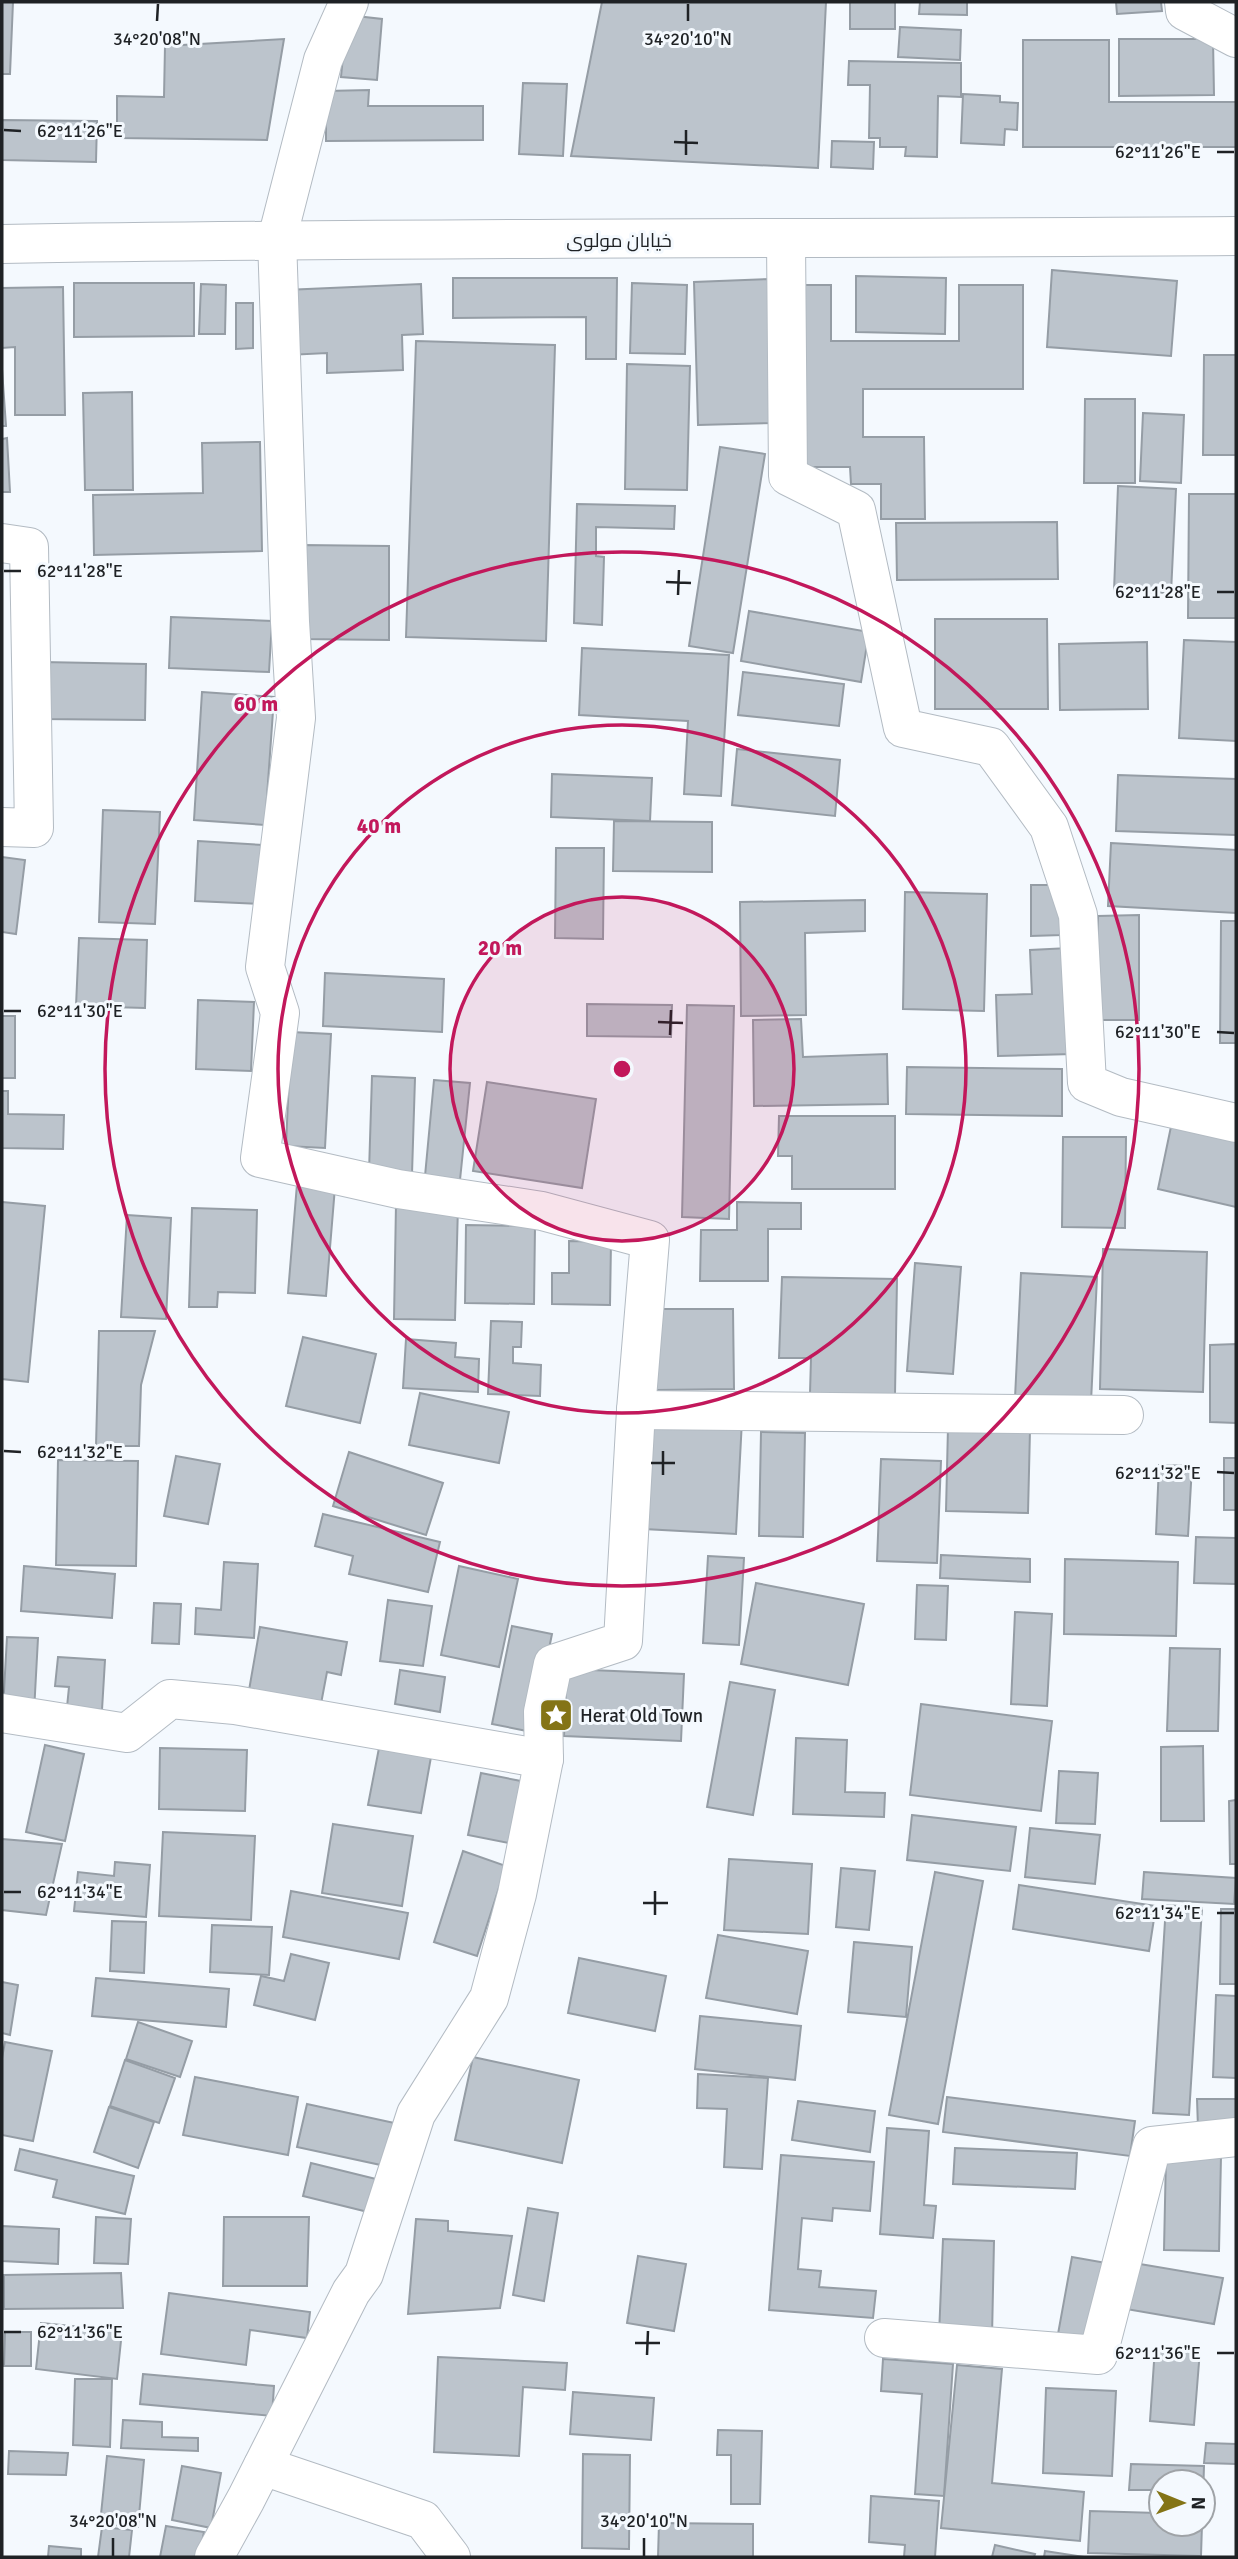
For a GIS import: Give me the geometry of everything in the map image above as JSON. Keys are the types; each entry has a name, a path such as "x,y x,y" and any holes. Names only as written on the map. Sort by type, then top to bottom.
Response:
{"street":[{"path":"214,2557 351,2292 364,2274 415,2114 489,1998 517,1894 544,1759 543,1712 553,1664 624,1641 636,1410 650,1240 542,1211 398,1189 260,1158 280,1013 265,967 296,718 290,622 277,239 323,60 349,2"},
{"path":"1184,2 1185,11 1236,38"},
{"name":"خیابان مولوی","path":"2,244 277,239 786,240 1236,236"},
{"path":"786,240 788,476 856,510 903,728 991,747 1049,827 1078,915 1087,1083 1121,1097 1236,1123"},
{"path":"2,543 29,547 34,828 2,827"},
{"path":"636,1410 1124,1415"},
{"path":"2,1713 127,1733 170,1699 235,1705 544,1759"},
{"path":"884,2338 1098,2355 1153,2146 1236,2137"},
{"path":"263,2466 423,2520 451,2557"}],"building":[{"path":"2,2 13,2 10,74 2,74"},
{"path":"602,2 826,2 818,168 571,156"},
{"path":"850,2 895,2 895,29 850,29"},
{"path":"920,2 967,2 967,15 919,14"},
{"path":"1116,2 1161,2 1162,11 1117,14"},
{"path":"347,15 382,19 377,80 341,77"},
{"path":"900,27 961,30 960,60 898,57"},
{"path":"284,39 267,140 117,138 117,96 164,97 165,46"},
{"path":"1119,39 1213,39 1214,95 1119,96"},
{"path":"1023,40 1109,40 1109,102 1236,102 1236,147 1023,147"},
{"path":"849,61 961,63 961,97 938,96 937,157 905,156 906,147 880,147 880,138 869,138 870,85 848,85"},
{"path":"523,83 567,84 563,156 519,154"},
{"path":"369,90 368,106 483,106 483,140 326,141 326,91"},
{"path":"963,94 1000,96 1000,102 1018,103 1017,130 1005,129 1004,145 961,143"},
{"path":"2,120 97,121 96,162 2,160"},
{"path":"832,141 874,142 873,169 831,167"},
{"path":"1052,270 1177,281 1171,356 1047,347"},
{"path":"856,276 946,278 945,334 856,332"},
{"path":"453,278 617,278 616,359 586,359 586,317 453,318"},
{"path":"771,279 776,423 698,425 694,282"},
{"path":"74,283 194,283 194,336 74,337"},
{"path":"632,283 687,285 685,354 630,353"},
{"path":"201,284 226,285 225,334 199,334"},
{"path":"421,284 423,334 402,335 403,370 327,373 327,353 288,355 285,290"},
{"path":"800,285 831,285 831,341 959,341 959,285 1023,285 1023,389 863,389 863,437 924,437 925,519 881,519 881,484 851,484 850,467 801,467"},
{"path":"63,287 65,415 15,415 15,347 2,348 2,288"},
{"path":"236,303 253,303 253,348 236,349"},
{"path":"416,341 555,345 546,641 406,637"},
{"path":"1204,355 1236,355 1236,455 1203,455"},
{"path":"627,364 690,366 687,490 625,489"},
{"path":"2,369 6,426 2,426"},
{"path":"132,392 133,490 85,490 83,393"},
{"path":"1085,399 1135,399 1135,483 1084,483"},
{"path":"1143,413 1184,415 1181,483 1140,481"},
{"path":"7,438 10,492 2,492 2,439"},
{"path":"260,442 262,551 94,555 93,495 203,493 202,443"},
{"path":"720,447 765,454 733,653 689,646"},
{"path":"1118,486 1176,489 1171,593 1114,591"},
{"path":"1189,494 1236,494 1236,618 1188,618"},
{"path":"577,504 675,506 674,529 596,527 596,556 604,557 602,625 574,623"},
{"path":"1057,522 1058,579 897,580 896,523"},
{"path":"302,545 389,546 389,640 301,639"},
{"path":"749,611 869,632 861,682 741,661"},
{"path":"171,617 272,621 269,672 169,668"},
{"path":"935,619 1047,619 1048,709 935,709"},
{"path":"1184,640 1236,642 1236,741 1179,738"},
{"path":"1147,642 1148,709 1060,710 1059,644"},
{"path":"582,648 729,655 721,796 684,794 688,721 579,715"},
{"path":"42,662 146,664 145,720 41,719"},
{"path":"743,672 844,684 839,726 738,715"},
{"path":"202,692 274,697 265,825 194,820"},
{"path":"737,749 840,760 835,816 732,805"},
{"path":"552,774 652,778 650,821 551,817"},
{"path":"1118,775 1236,779 1236,835 1116,831"},
{"path":"103,810 160,812 155,924 99,922"},
{"path":"614,821 712,822 712,872 613,871"},
{"path":"198,841 263,845 260,904 195,901"},
{"path":"1111,843 1236,850 1236,913 1108,906"},
{"path":"556,848 604,848 603,939 555,938"},
{"path":"2,857 25,860 16,934 2,932"},
{"path":"1031,885 1062,885 1062,935 1031,936"},
{"path":"905,892 987,894 984,1011 903,1009"},
{"path":"865,900 865,931 805,933 806,1015 741,1016 740,902"},
{"path":"1139,915 1139,1020 1098,1020 1098,916"},
{"path":"1221,921 1236,921 1236,1043 1220,1043"},
{"path":"79,938 147,940 145,1008 76,1006"},
{"path":"1069,948 1073,1054 998,1056 996,995 1032,994 1030,950"},
{"path":"325,973 444,979 442,1032 323,1026"},
{"path":"198,1000 254,1002 251,1071 196,1069"},
{"path":"587,1004 672,1005 671,1037 587,1036"},
{"path":"687,1005 734,1006 729,1219 682,1217"},
{"path":"2,1016 15,1016 15,1078 2,1078"},
{"path":"801,1019 803,1057 887,1054 888,1104 754,1106 753,1020"},
{"path":"291,1032 331,1034 325,1148 286,1146"},
{"path":"907,1067 1062,1069 1062,1116 906,1114"},
{"path":"372,1076 415,1078 412,1174 369,1172"},
{"path":"434,1080 470,1083 460,1180 425,1176"},
{"path":"487,1082 596,1099 582,1188 473,1171"},
{"path":"2,1091 8,1091 8,1114 64,1115 63,1149 2,1148"},
{"path":"779,1116 895,1116 895,1189 792,1189 792,1156 778,1156"},
{"path":"1173,1117 1236,1131 1236,1207 1158,1189"},
{"path":"1063,1137 1126,1137 1125,1228 1062,1227"},
{"path":"297,1184 335,1187 326,1296 288,1293"},
{"path":"2,1202 45,1206 28,1382 2,1379"},
{"path":"737,1202 801,1203 801,1229 768,1229 768,1281 700,1281 701,1230 737,1230"},
{"path":"396,1204 458,1205 455,1320 394,1319"},
{"path":"192,1208 257,1210 255,1293 218,1292 217,1307 189,1307"},
{"path":"127,1215 171,1218 166,1319 121,1317"},
{"path":"466,1225 535,1226 534,1304 465,1303"},
{"path":"569,1241 611,1242 610,1305 552,1304 552,1273 569,1273"},
{"path":"1103,1249 1207,1252 1203,1392 1100,1389"},
{"path":"915,1263 961,1267 953,1374 907,1371"},
{"path":"1021,1273 1097,1277 1091,1402 1015,1398"},
{"path":"782,1277 897,1279 895,1395 810,1393 811,1358 779,1358"},
{"path":"656,1309 733,1309 734,1389 656,1390"},
{"path":"491,1321 522,1322 521,1347 513,1347 513,1363 541,1365 540,1396 488,1394"},
{"path":"99,1331 155,1331 141,1385 139,1446 96,1446"},
{"path":"303,1337 376,1354 360,1423 286,1406"},
{"path":"406,1339 456,1343 455,1357 479,1359 478,1392 403,1388"},
{"path":"1236,1344 1236,1423 1210,1422 1210,1345"},
{"path":"420,1393 509,1412 499,1463 409,1445"},
{"path":"648,1416 742,1420 736,1534 644,1529"},
{"path":"948,1427 1030,1430 1028,1513 946,1511"},
{"path":"761,1432 805,1433 803,1537 759,1536"},
{"path":"349,1452 443,1483 426,1535 333,1506"},
{"path":"176,1456 220,1464 208,1524 164,1516"},
{"path":"1224,1458 1236,1458 1236,1510 1224,1510"},
{"path":"881,1459 941,1461 937,1563 877,1561"},
{"path":"58,1460 138,1461 136,1566 56,1565"},
{"path":"1159,1465 1192,1466 1188,1536 1156,1534"},
{"path":"323,1514 440,1542 428,1592 349,1574 353,1556 315,1546"},
{"path":"1196,1537 1236,1538 1236,1584 1194,1583"},
{"path":"941,1555 1030,1559 1030,1582 940,1578"},
{"path":"708,1556 744,1558 739,1645 703,1643"},
{"path":"1065,1559 1178,1562 1176,1636 1064,1634"},
{"path":"224,1562 258,1564 254,1638 195,1634 196,1608 221,1610"},
{"path":"24,1566 115,1574 112,1618 21,1611"},
{"path":"459,1566 518,1579 499,1667 441,1655"},
{"path":"756,1583 864,1604 848,1685 741,1664"},
{"path":"917,1585 948,1586 946,1640 915,1639"},
{"path":"388,1600 432,1606 423,1666 380,1661"},
{"path":"154,1603 181,1604 179,1644 152,1643"},
{"path":"1015,1612 1052,1614 1047,1706 1011,1704"},
{"path":"512,1626 552,1634 532,1732 492,1724"},
{"path":"260,1627 347,1642 341,1675 327,1672 320,1709 248,1696"},
{"path":"7,1637 38,1638 34,1712 3,1709"},
{"path":"1170,1648 1220,1649 1218,1731 1167,1731"},
{"path":"58,1657 105,1660 102,1710 67,1707 69,1687 55,1686"},
{"path":"567,1669 684,1674 681,1741 564,1736"},
{"path":"400,1670 445,1677 440,1712 395,1704"},
{"path":"730,1682 775,1690 753,1815 707,1807"},
{"path":"921,1704 1052,1721 1041,1811 910,1795"},
{"path":"796,1738 847,1740 845,1792 885,1793 884,1817 793,1814"},
{"path":"45,1745 84,1754 65,1841 26,1832"},
{"path":"1203,1746 1204,1821 1161,1821 1161,1747"},
{"path":"160,1748 247,1750 245,1811 159,1809"},
{"path":"379,1748 431,1757 421,1813 368,1805"},
{"path":"1059,1771 1098,1773 1095,1824 1056,1823"},
{"path":"481,1773 526,1782 514,1844 468,1835"},
{"path":"1236,1800 1236,1864 1230,1864 1229,1801"},
{"path":"912,1815 1016,1827 1010,1871 907,1860"},
{"path":"333,1824 413,1836 402,1906 322,1893"},
{"path":"1030,1828 1100,1835 1095,1884 1025,1877"},
{"path":"163,1832 255,1836 251,1920 159,1916"},
{"path":"2,1839 62,1844 46,1915 2,1910"},
{"path":"463,1851 506,1866 477,1956 434,1942"},
{"path":"729,1859 812,1864 808,1934 724,1930"},
{"path":"115,1862 150,1865 146,1917 74,1911 78,1872 114,1876"},
{"path":"841,1868 875,1871 869,1930 836,1927"},
{"path":"935,1872 983,1881 938,2124 889,2115"},
{"path":"1144,1872 1236,1878 1234,1904 1142,1899"},
{"path":"1019,1885 1156,1906 1149,1951 1013,1929"},
{"path":"291,1891 408,1913 399,1959 283,1937"},
{"path":"1166,1905 1202,1908 1189,2115 1153,2113"},
{"path":"1221,1909 1236,1909 1236,1984 1220,1984"},
{"path":"112,1921 146,1922 144,1973 110,1971"},
{"path":"212,1925 272,1927 269,1975 210,1972"},
{"path":"718,1935 808,1951 797,2014 706,1998"},
{"path":"854,1942 912,1947 906,2017 848,2012"},
{"path":"291,1954 329,1963 315,2020 254,2005 261,1976 284,1981"},
{"path":"579,1958 666,1976 655,2031 568,2013"},
{"path":"96,1978 229,1989 226,2027 92,2016"},
{"path":"2,1982 18,1985 10,2035 2,2033"},
{"path":"1216,1995 1236,1996 1236,2078 1213,2077"},
{"path":"700,2016 801,2026 795,2080 695,2069"},
{"path":"138,2022 192,2041 180,2077 126,2059"},
{"path":"5,2042 52,2051 33,2141 2,2135 2,2058"},
{"path":"473,2057 579,2080 562,2163 455,2140"},
{"path":"125,2060 175,2078 159,2123 110,2106"},
{"path":"698,2074 768,2078 762,2169 724,2167 727,2109 697,2108"},
{"path":"195,2077 298,2097 288,2155 183,2135"},
{"path":"947,2097 1135,2121 1130,2156 943,2132"},
{"path":"1197,2099 1236,2099 1236,2128 1198,2128"},
{"path":"798,2101 875,2111 870,2152 792,2140"},
{"path":"307,2104 399,2124 390,2167 297,2147"},
{"path":"109,2107 154,2122 138,2168 94,2152"},
{"path":"887,2128 929,2131 924,2205 936,2206 933,2238 880,2234"},
{"path":"955,2148 1077,2153 1075,2189 953,2184"},
{"path":"20,2149 134,2176 125,2214 53,2197 57,2180 15,2170"},
{"path":"781,2155 874,2162 870,2211 833,2208 832,2221 802,2218 798,2269 821,2271 819,2287 876,2291 873,2318 769,2310"},
{"path":"1166,2155 1221,2156 1219,2251 1164,2250"},
{"path":"311,2163 380,2180 372,2213 303,2196"},
{"path":"528,2208 558,2213 544,2301 513,2295"},
{"path":"96,2217 131,2219 128,2264 94,2263"},
{"path":"224,2217 309,2217 307,2286 223,2286"},
{"path":"416,2219 448,2221 448,2231 512,2236 500,2308 408,2314"},
{"path":"2,2226 59,2229 58,2264 2,2261"},
{"path":"943,2239 994,2241 992,2337 939,2335"},
{"path":"638,2256 686,2264 674,2331 627,2323"},
{"path":"1072,2257 1112,2264 1097,2352 1056,2345"},
{"path":"1134,2263 1223,2278 1214,2324 1126,2309"},
{"path":"121,2273 123,2308 4,2309 4,2275"},
{"path":"169,2293 310,2312 307,2338 250,2330 246,2365 161,2354"},
{"path":"41,2323 122,2331 117,2379 36,2369"},
{"path":"5,2332 31,2332 31,2366 4,2366"},
{"path":"1155,2347 1200,2350 1194,2425 1150,2421"},
{"path":"438,2357 567,2363 565,2390 523,2387 519,2456 434,2452"},
{"path":"883,2359 953,2364 944,2496 915,2494 922,2394 881,2391"},
{"path":"957,2365 1002,2369 992,2483 1084,2492 1080,2541 941,2528"},
{"path":"143,2374 274,2386 272,2416 140,2404"},
{"path":"75,2379 112,2379 110,2447 73,2445"},
{"path":"1046,2388 1116,2391 1112,2476 1043,2473"},
{"path":"573,2392 654,2398 651,2440 570,2434"},
{"path":"123,2420 162,2422 162,2437 198,2438 198,2451 121,2448"},
{"path":"718,2430 762,2431 760,2504 731,2504 731,2455 717,2455"},
{"path":"1206,2443 1236,2444 1236,2464 1204,2463"},
{"path":"9,2451 68,2453 66,2475 8,2474"},
{"path":"583,2454 630,2455 629,2549 582,2548"},
{"path":"107,2456 144,2460 138,2527 100,2524"},
{"path":"1131,2464 1204,2466 1147,2468 1147,2490 1129,2490"},
{"path":"182,2466 221,2473 211,2528 172,2520"},
{"path":"871,2496 939,2501 935,2557 904,2557 905,2545 869,2542"},
{"path":"1090,2511 1147,2513 1147,2538 1202,2538 1201,2556 1088,2553"},
{"path":"659,2523 753,2524 753,2557 658,2557"},
{"path":"166,2526 204,2532 199,2557 160,2557"},
{"path":"102,2527 132,2530 129,2557 98,2557"},
{"path":"995,2545 1035,2554 1034,2557 992,2557"},
{"path":"49,2546 81,2549 81,2557 48,2557"},
{"path":"1045,2551 1084,2557 1044,2557"}],"place":[{"name":"Herat Old Town","path":"556,1715"}]}
